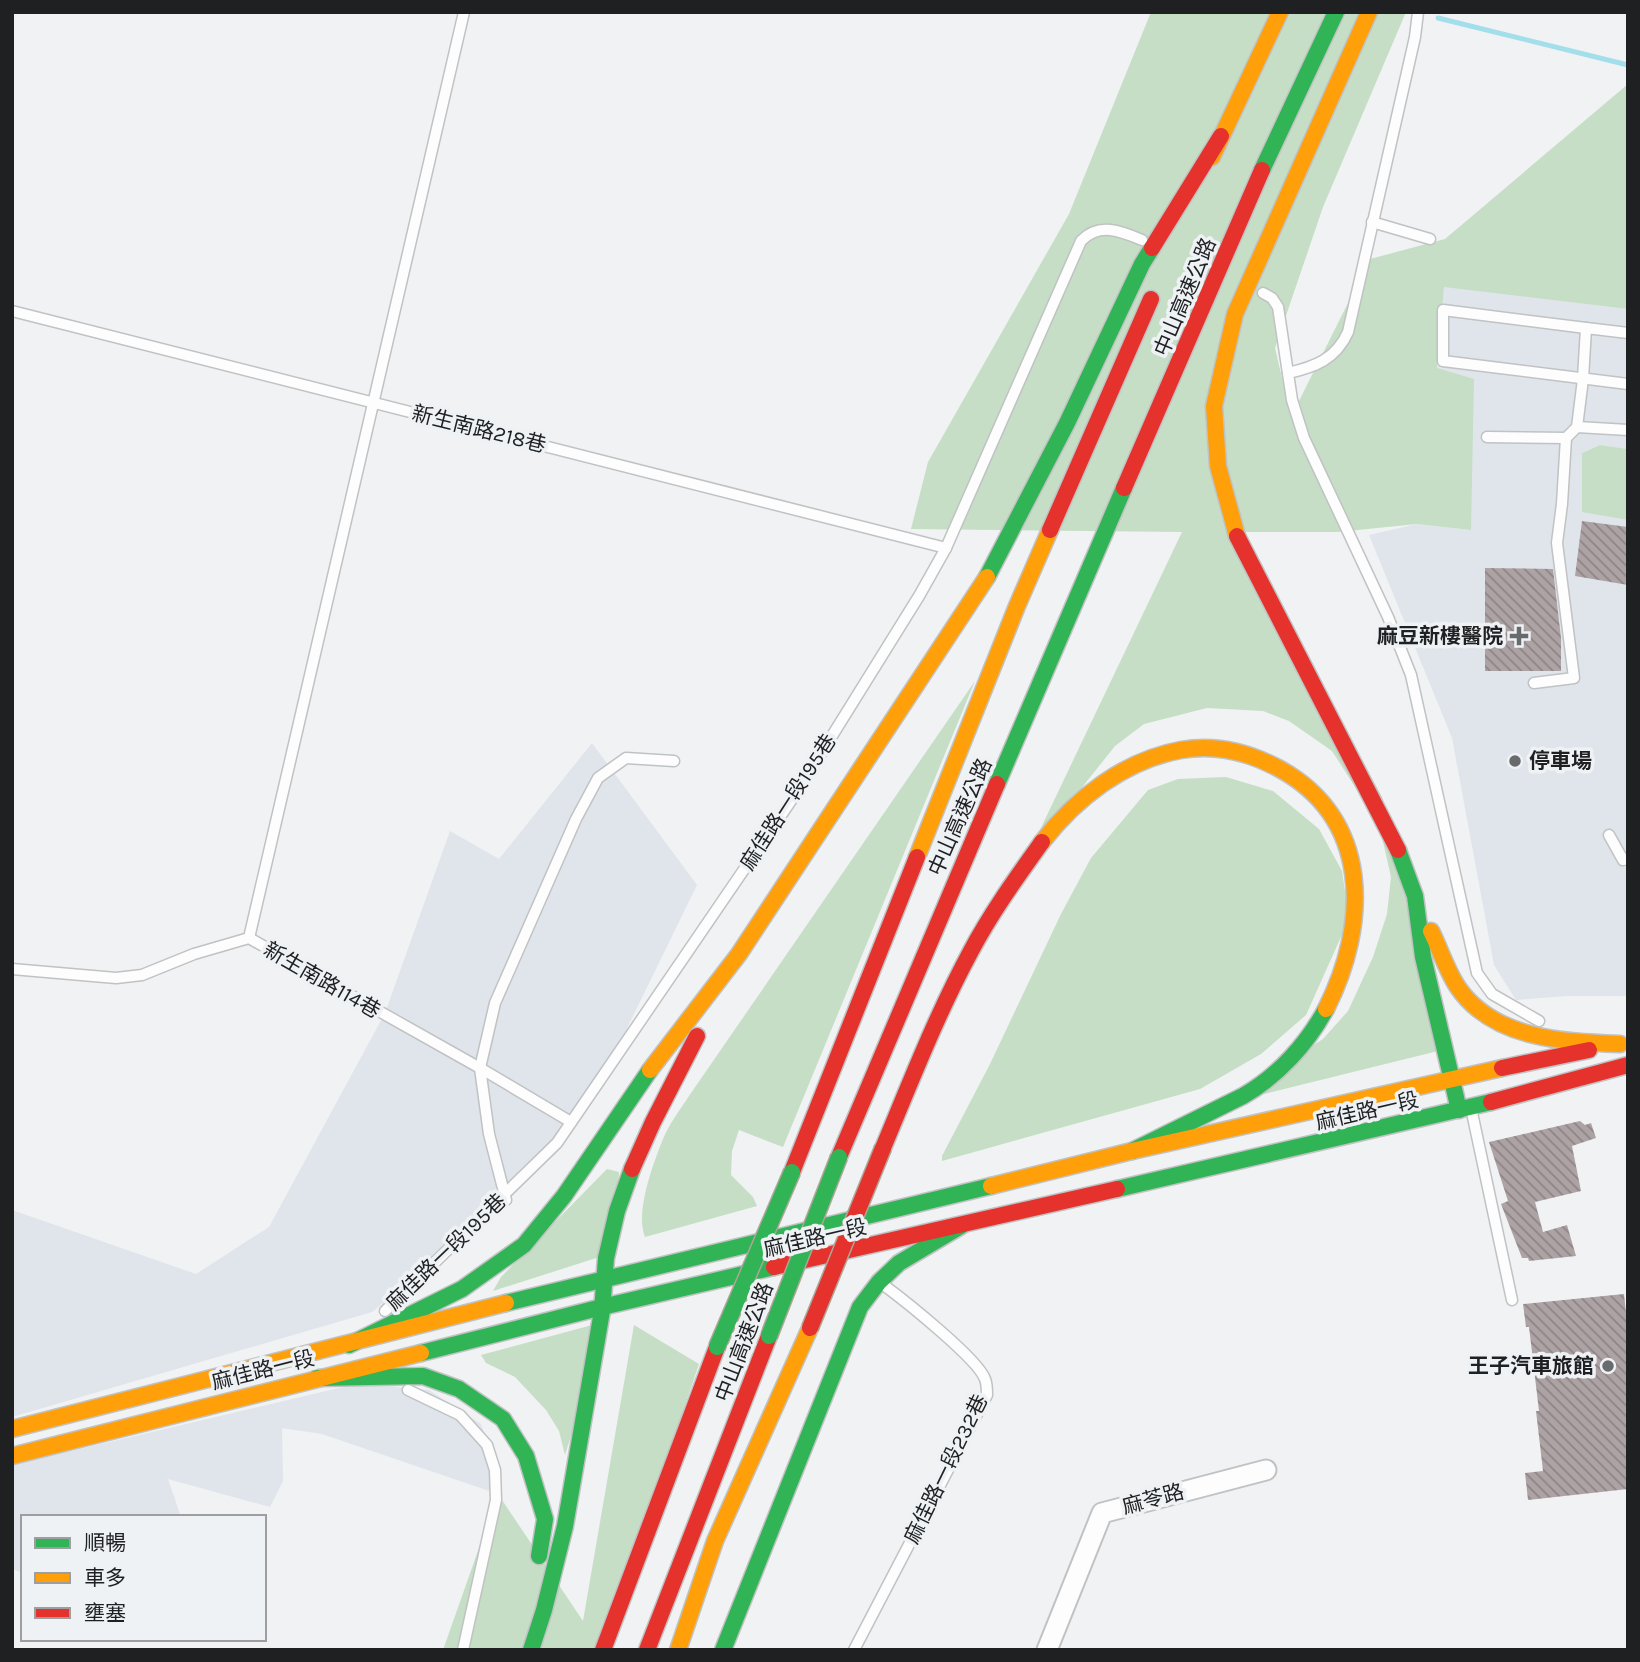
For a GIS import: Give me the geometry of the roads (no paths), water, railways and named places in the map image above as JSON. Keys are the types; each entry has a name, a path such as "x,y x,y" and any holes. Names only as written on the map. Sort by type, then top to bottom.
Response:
{"main road":[{"name":"中山高速公路","path":"1177,238 1280,12"},
{"name":"中山高速公路","path":"648,1650 839,1157 953,885 1275,139 1336,12"},
{"path":"1369,12 1235,314 1214,406 1218,467 1238,539 1393,836 1415,896 1461,992 1490,1017 1522,1033 1552,1041 1624,1042"},
{"path":"349,1345 462,1289 524,1245 564,1196 632,1094 739,954 982,587 1067,423 1142,264 1222,136"},
{"name":"中山高速公路","path":"603,1650 717,1347 792,1172 1017,606 1155,289"},
{"path":"678,1650 715,1541 810,1328 931,1033 972,948 1025,865 1067,814 1104,784 1139,763 1180,750 1213,747 1245,753 1289,771 1322,800 1341,828 1357,883 1355,924 1342,977 1319,1024 1290,1057 1252,1092 1132,1151"},
{"path":"1415,896 1423,957 1451,1078 1465,1109"},
{"path":"531,1650 545,1611 571,1491 603,1307 606,1259 617,1211 654,1118 739,954"},
{"name":"麻佳路一段","path":"12,1429 605,1278 845,1223 1132,1151 1451,1078 1624,1042"},
{"name":"麻佳路一段","path":"12,1456 603,1307 1465,1109 1628,1065"},
{"path":"723,1650 860,1307 879,1282 899,1264 961,1226"},
{"path":"317,1378 423,1376 459,1389 503,1419 526,1456 545,1519 524,1650"}],"street":[{"name":"麻苓路","path":"1047,1650 1102,1513 1266,1470"}],"lane":[{"path":"248,938 464,12"},
{"path":"1288,373 1319,364 1329,358 1343,341 1350,322 1415,37 1418,12"},
{"path":"1372,222 1430,239"},
{"name":"麻佳路一段195巷","path":"349,1345 557,1143 799,789 919,596 946,548 1081,242 1093,232 1105,229 1142,240"},
{"path":"1263,293 1272,298 1279,307 1292,400 1304,438 1388,617 1411,675 1477,973 1492,994 1556,1030 1624,1042"},
{"path":"1628,333 1443,310 1443,361 1628,384"},
{"name":"新生南路218巷","path":"12,311 946,548"},
{"path":"1534,683 1574,678 1557,543 1566,438 1577,427 1586,328"},
{"path":"1577,427 1628,430"},
{"path":"1487,437 1566,438"},
{"path":"506,1200 489,1134 480,1068 495,1003 576,820 598,778 626,758 674,761"},
{"path":"1609,835 1623,860 1628,859"},
{"name":"新生南路114巷","path":"12,969 116,978 142,975 194,954 248,938 571,1122"},
{"path":"1465,1109 1512,1300"},
{"name":"麻佳路一段232巷","path":"854,1650 987,1395 985,1378 972,1362 917,1311 879,1282"},
{"path":"317,1378 411,1390 460,1415 487,1445 495,1470 496,1500 463,1650"}],"waterway":[{"path":"1438,18 1628,65"}],"place":[{"name":"麻豆新樓醫院","path":"1519,636"},
{"name":"停車場","path":"1515,761"},
{"name":"王子汽車旅館","path":"1608,1366"}]}
